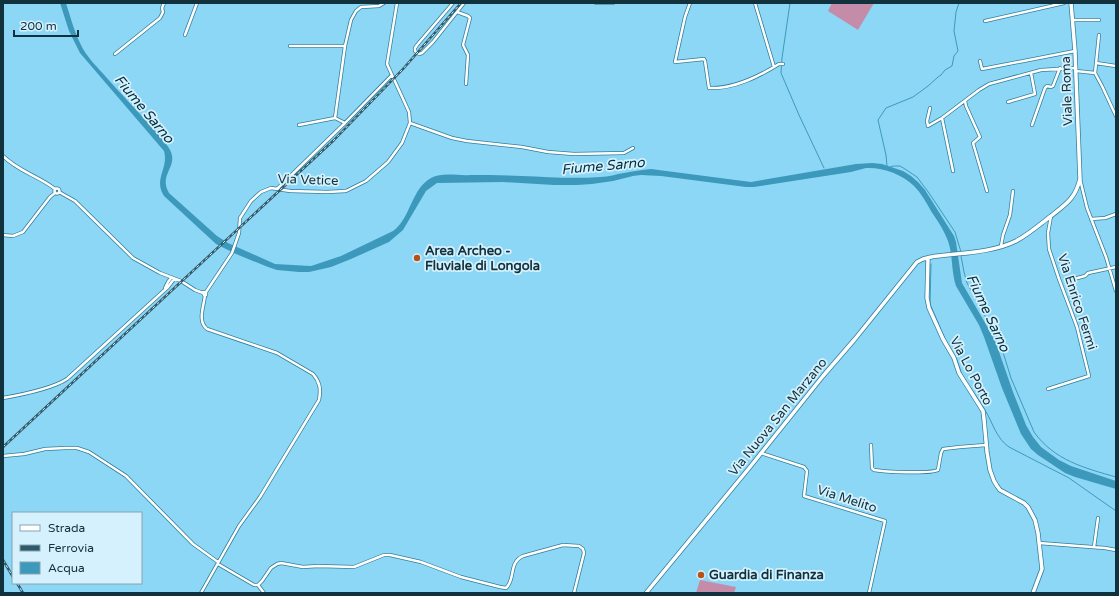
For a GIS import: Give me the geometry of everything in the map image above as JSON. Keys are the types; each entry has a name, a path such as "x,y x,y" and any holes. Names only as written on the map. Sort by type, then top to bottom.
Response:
{"street":[{"path":"115,54 160,18 163,12 162,8 164,3"},
{"path":"185,35 197,3"},
{"path":"335,118 345,46 352,20 359,8 362,6 379,6 384,3"},
{"path":"397,3 387,64 409,112 410,122 452,138 548,152 574,154 624,153 633,148"},
{"path":"454,3 417,45 415,51 419,54 422,54 464,3"},
{"path":"596,3 613,3"},
{"path":"690,3 685,17 675,62 704,60 709,88 724,88 751,79 782,64"},
{"path":"755,3 774,68"},
{"path":"985,21 1064,3"},
{"name":"Viale Roma","path":"1071,3 1076,69 1080,179"},
{"path":"457,12 470,18 463,45 468,55 466,84"},
{"path":"1073,20 1099,20"},
{"path":"1099,35 1095,72 1116,116"},
{"path":"290,46 345,46"},
{"path":"980,61 982,69 1075,51"},
{"path":"1096,63 1116,66"},
{"path":"1032,125 1045,88 1047,86 1053,86 1060,68"},
{"path":"930,108 927,121 928,126 942,118 989,84 1048,69 1076,69 1095,72"},
{"path":"1008,102 1035,94 1031,73"},
{"path":"276,189 345,123 392,75"},
{"path":"965,100 966,106 980,137 973,143 987,191"},
{"path":"299,125 335,118 345,123"},
{"path":"942,118 948,154 953,171"},
{"name":"Via Vetice","path":"205,293 232,253 239,233 240,218 251,201 261,192 271,188 290,191 346,191 366,181 388,162 402,143 410,122"},
{"path":"3,156 18,168 55,189 58,188 59,192 75,201 133,258 166,276 184,282 196,290 205,293 202,325 207,329 278,353 313,374 320,385 321,392 319,400 260,497 239,526 201,593"},
{"path":"928,258 992,249 1014,242 1025,236 1068,202 1078,188 1080,179"},
{"path":"1080,179 1087,208 1106,257 1116,292"},
{"path":"1001,246 1010,215 1012,191"},
{"path":"3,235 13,236 23,232 50,197 59,192"},
{"path":"1091,219 1105,218 1116,214"},
{"name":"Via Enrico Fermi","path":"1048,389 1089,376 1077,327 1049,249 1048,233 1052,215"},
{"name":"Via Lo Porto","path":"928,258 927,298 929,308 942,339 954,358 962,379 983,411 986,445 990,470 994,481 1000,490 1019,500 1028,507 1035,520 1042,569 1033,593"},
{"name":"Via Nuova San Marzano","path":"646,593 915,264 920,260 928,258"},
{"path":"1070,280 1085,276 1088,273 1116,267"},
{"path":"166,276 168,282"},
{"path":"165,288 172,278"},
{"path":"3,398 58,384 67,379 165,288 172,278"},
{"path":"871,445 872,468 874,470 933,472 938,470 941,452 943,450 955,447 986,445"},
{"path":"3,456 24,454 45,449 66,448 77,448 89,452 126,476 193,544 218,563 254,585 258,585 264,593"},
{"name":"Via Melito","path":"760,453 804,467 807,471 804,496 885,521 869,593"},
{"path":"1094,547 1098,518"},
{"path":"1039,543 1116,550"},
{"path":"258,585 262,582 271,568 281,563 303,567 354,567 384,555 390,555 421,562 461,577 506,588 509,585 515,562 518,558 563,545 579,546 583,549 584,553 574,593"}],"shaded area":[{"path":"832,3 874,3 858,30 828,11"},
{"path":"700,580 736,587 734,593 696,593"}],"water":[{"name":"Fiume Sarno","path":"60,3 66,3 73,26 83,49 88,56 166,143 172,156 171,166 166,181 166,186 169,193 217,236 228,243 275,264 311,266 341,256 393,231 404,219 415,196 424,183 435,176 440,175 590,178 606,177 651,169 751,182 856,164 882,164 903,171 918,182 925,190 954,236 962,283 996,343 1013,392 1026,425 1033,437 1041,447 1059,460 1071,466 1116,481 1116,489 1065,473 1031,449 1021,434 979,325 956,286 953,275 950,246 940,225 914,186 904,178 892,172 866,168 851,172 754,187 641,175 613,181 577,185 503,182 437,183 426,191 403,230 389,242 331,267 309,272 277,270 236,254 216,244 164,196 161,190 160,179 165,163 164,151 80,53 69,31"}],"waterway":[{"path":"790,3 781,73 824,168"},
{"path":"887,166 878,120 886,108 913,97 928,86 945,70 952,66 954,56 958,51 954,31 956,12 959,3"},
{"path":"890,167 900,166 917,177 955,232 961,252"},
{"path":"961,256 967,283 1002,349 1011,378 1034,432 1051,450 1070,462 1116,477"},
{"path":"931,264 930,304 946,341 957,360 962,375"},
{"path":"969,386 985,410 998,435 1009,447 1069,478 1116,511"}],"railway":[{"path":"3,447 334,140 403,69 461,3"},
{"path":"3,560 12,575"},
{"path":"18,584 23,593"}],"place":[{"name":"Area Archeo - Fluviale di Longola","path":"417,258"},
{"name":"Guardia di Finanza","path":"701,575"}]}
